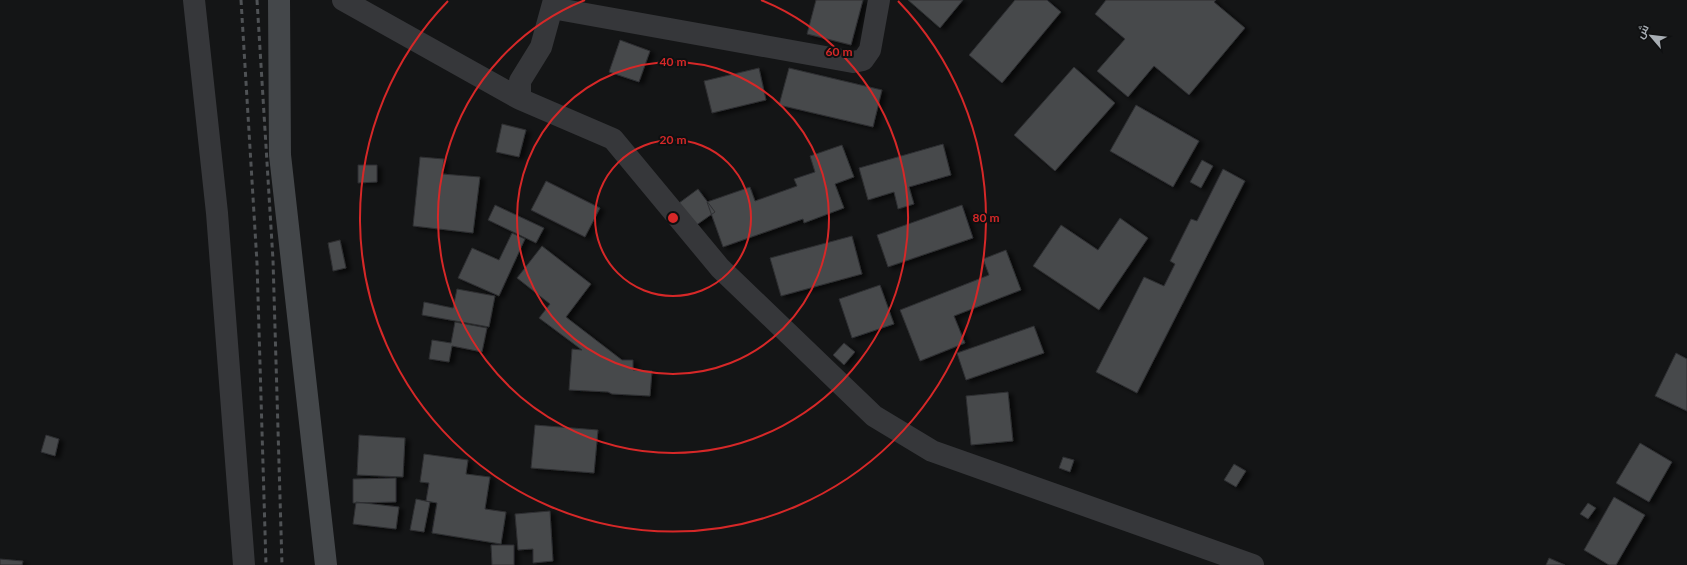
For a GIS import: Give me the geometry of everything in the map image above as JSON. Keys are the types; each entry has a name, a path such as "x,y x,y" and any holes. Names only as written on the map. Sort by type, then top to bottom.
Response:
{"main road":[{"path":"279,0 280,155 326,565"}],"street":[{"path":"194,0 217,213 244,565"},
{"path":"343,0 520,99 613,139 720,268 874,416 932,451 1253,565"},
{"path":"520,99 520,81 541,47 553,4 853,62 863,60 870,50 879,0"}],"building":[{"path":"816,0 863,0 851,45 807,34"},
{"path":"908,0 963,0 940,28"},
{"path":"1015,0 1047,0 1061,12 1002,83 969,55"},
{"path":"1106,0 1216,0 1214,2 1245,28 1189,95 1154,66 1128,97 1097,71 1125,39 1095,14"},
{"path":"620,40 650,51 639,82 609,72"},
{"path":"1074,67 1115,103 1055,171 1014,135"},
{"path":"759,68 766,100 712,113 704,81"},
{"path":"789,68 882,90 873,127 779,105"},
{"path":"1136,105 1199,141 1173,187 1110,151"},
{"path":"502,124 526,130 519,157 496,152"},
{"path":"943,144 951,175 909,187 914,204 898,209 894,192 868,200 859,168"},
{"path":"842,145 854,177 835,184 844,208 804,223 803,219 723,247 707,202 750,187 755,201 797,186 794,179 815,172 810,156"},
{"path":"420,157 444,159 442,174 480,177 473,233 413,226"},
{"path":"1202,160 1213,166 1201,188 1190,182"},
{"path":"358,165 377,165 377,182 358,183"},
{"path":"1223,169 1245,181 1137,393 1096,372 1144,277 1164,286 1175,264 1170,261 1191,219 1197,221"},
{"path":"546,181 600,208 585,237 531,210"},
{"path":"698,189 715,212 695,226 679,203"},
{"path":"495,205 544,228 536,243 488,220"},
{"path":"962,205 973,238 888,267 877,235"},
{"path":"1120,218 1148,238 1099,310 1033,266 1061,225 1098,250"},
{"path":"512,233 525,239 499,296 458,278 472,248 499,260"},
{"path":"852,236 862,274 781,296 770,258"},
{"path":"340,240 346,268 333,271 328,243"},
{"path":"542,246 591,284 566,317 622,360 633,360 633,370 652,371 650,396 569,390 572,349 582,350 539,318 550,304 517,278"},
{"path":"1006,250 1021,290 954,316 965,343 920,361 900,310 989,275 983,259"},
{"path":"880,285 894,324 852,338 839,299"},
{"path":"457,289 495,296 489,327 422,315 424,302 453,308"},
{"path":"455,322 487,328 482,352 452,346 449,362 429,359 432,340 451,343"},
{"path":"1034,326 1044,353 966,380 957,353"},
{"path":"844,343 855,352 844,365 833,355"},
{"path":"1676,353 1687,359 1687,411 1655,396"},
{"path":"1008,392 1013,441 971,445 966,396"},
{"path":"535,425 598,430 594,473 531,468"},
{"path":"46,435 59,439 55,456 41,452"},
{"path":"359,435 405,438 403,477 357,475"},
{"path":"1640,443 1672,462 1649,502 1616,483"},
{"path":"424,454 468,460 466,474 490,477 485,509 506,512 501,544 432,533 437,503 426,501 429,483 420,482"},
{"path":"1063,457 1074,460 1070,472 1059,468"},
{"path":"1234,464 1246,471 1236,487 1224,480"},
{"path":"396,478 396,502 353,503 353,479"},
{"path":"1614,497 1645,515 1616,565 1609,565 1584,550"},
{"path":"416,499 430,502 424,532 410,530"},
{"path":"356,502 399,507 396,529 353,524"},
{"path":"1588,503 1596,508 1588,519 1580,514"},
{"path":"550,511 553,561 533,563 533,549 518,550 515,514"},
{"path":"491,545 514,545 514,565 492,565"},
{"path":"1549,558 1565,565 1546,565"},
{"path":"0,559 23,561 22,565 0,565"}],"railway":[{"path":"241,0 257,263 266,565"},
{"path":"257,0 273,260 282,565"}]}
